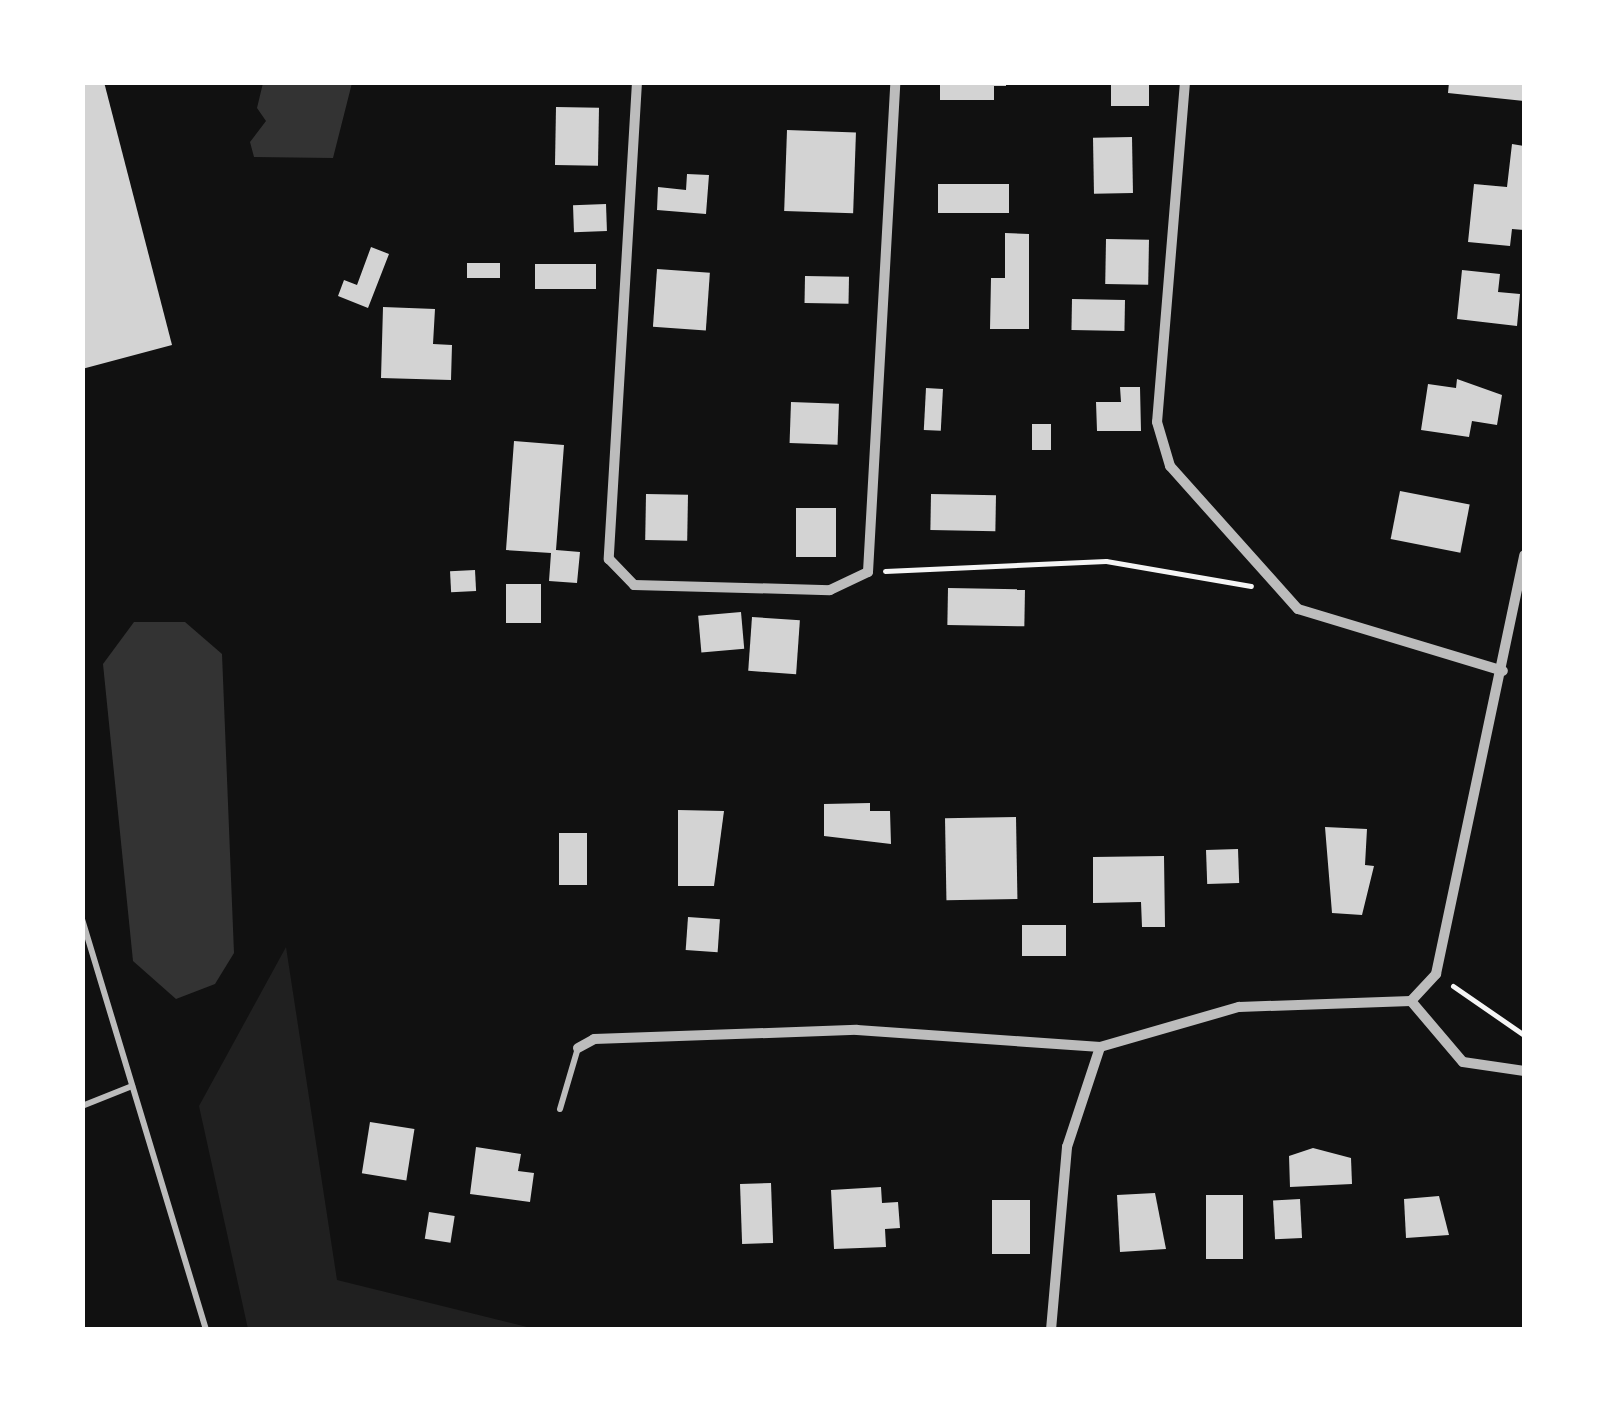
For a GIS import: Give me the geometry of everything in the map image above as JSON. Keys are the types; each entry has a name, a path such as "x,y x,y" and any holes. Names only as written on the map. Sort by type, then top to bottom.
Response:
{"street":[{"path":"637,82 609,559 634,585 830,590 868,572 895,82"},
{"path":"1185,82 1157,422 1170,466 1274,590 1298,609 1503,671"},
{"path":"578,1048 594,1038 857,1030 1100,1047 1239,1006 1412,1002 1436,974 1503,671 1524,555"},
{"path":"1412,1002 1463,1062 1524,1071"},
{"path":"1051,1330 1066,1147 1100,1047"}],"lane":[{"path":"82,919 206,1330"},
{"path":"560,1108 578,1048"},
{"path":"82,1106 132,1086"}],"path":[{"path":"868,572 1106,560 1274,590"},
{"path":"1436,974 1524,1035"}],"shaded area":[{"path":"263,83 352,83 333,158 254,157 250,142 266,121 257,108"},
{"path":"134,622 185,622 222,654 234,953 215,984 176,999 133,961 103,664"},
{"path":"286,947 337,1280 535,1329 248,1329 199,1106"}],"building":[{"path":"82,82 104,82 172,345 82,369"},
{"path":"940,82 1006,82 1006,86 994,86 994,100 940,100"},
{"path":"1111,82 1149,82 1149,106 1111,106"},
{"path":"1449,82 1524,82 1524,101 1448,93"},
{"path":"556,107 599,108 598,166 555,165"},
{"path":"787,130 856,132 853,213 784,211"},
{"path":"1132,137 1133,193 1094,194 1093,138"},
{"path":"1512,144 1524,146 1524,230 1512,229 1510,246 1468,242 1474,184 1507,187"},
{"path":"687,174 709,175 706,214 657,210 658,187 686,190"},
{"path":"938,184 1009,184 1009,213 938,213"},
{"path":"606,204 607,231 574,232 573,205"},
{"path":"1005,233 1029,234 1029,329 990,329 991,278 1005,278"},
{"path":"1106,239 1149,240 1148,285 1105,284"},
{"path":"371,247 389,254 368,308 338,296 344,280 357,285"},
{"path":"467,263 500,263 500,278 467,278"},
{"path":"535,264 596,264 596,289 535,289"},
{"path":"657,269 710,273 706,331 653,327"},
{"path":"1462,270 1500,274 1498,292 1520,294 1517,326 1457,319"},
{"path":"805,276 849,277 849,304 805,303"},
{"path":"1072,299 1125,300 1124,331 1071,330"},
{"path":"383,307 435,309 433,344 452,345 451,380 381,378"},
{"path":"1457,379 1502,395 1497,425 1472,421 1469,437 1421,430 1428,384 1456,388"},
{"path":"1120,387 1140,387 1141,431 1097,431 1096,402 1121,402"},
{"path":"926,388 943,389 941,431 924,430"},
{"path":"791,402 839,404 838,445 790,443"},
{"path":"1032,424 1051,424 1051,450 1032,450"},
{"path":"514,441 564,445 556,550 580,552 577,583 549,581 551,553 506,550"},
{"path":"1400,491 1470,505 1460,553 1391,539"},
{"path":"646,494 688,495 687,541 645,540"},
{"path":"931,494 996,495 995,531 930,530"},
{"path":"796,508 836,508 836,557 796,557"},
{"path":"475,570 476,591 451,592 450,571"},
{"path":"506,584 541,584 541,623 506,623"},
{"path":"948,588 1025,589 1024,626 947,625"},
{"path":"741,612 744,649 701,653 698,616"},
{"path":"752,617 800,620 796,674 748,671"},
{"path":"870,803 870,811 890,811 891,844 824,836 824,804"},
{"path":"678,810 724,811 714,886 678,886"},
{"path":"1016,817 1017,899 946,900 945,818"},
{"path":"1325,827 1367,829 1365,865 1374,866 1362,915 1332,913"},
{"path":"559,833 587,833 587,885 559,885"},
{"path":"1238,849 1239,883 1207,884 1206,850"},
{"path":"1164,856 1165,927 1142,927 1141,902 1093,903 1093,857"},
{"path":"688,917 720,919 718,952 686,950"},
{"path":"1022,925 1066,925 1066,956 1022,956"},
{"path":"370,1122 414,1129 406,1180 362,1173"},
{"path":"476,1147 521,1154 518,1171 534,1173 530,1202 470,1194"},
{"path":"1313,1148 1351,1158 1352,1184 1290,1187 1289,1156"},
{"path":"771,1183 773,1243 742,1244 740,1184"},
{"path":"881,1187 882,1203 898,1202 900,1228 885,1229 886,1247 834,1249 831,1190"},
{"path":"1155,1193 1166,1249 1120,1252 1117,1195"},
{"path":"1206,1195 1243,1195 1243,1259 1206,1259"},
{"path":"1439,1196 1449,1235 1406,1238 1404,1199"},
{"path":"1300,1199 1302,1238 1275,1239 1273,1200"},
{"path":"992,1200 1030,1200 1030,1254 992,1254"},
{"path":"429,1212 455,1216 450,1243 425,1239"}]}
